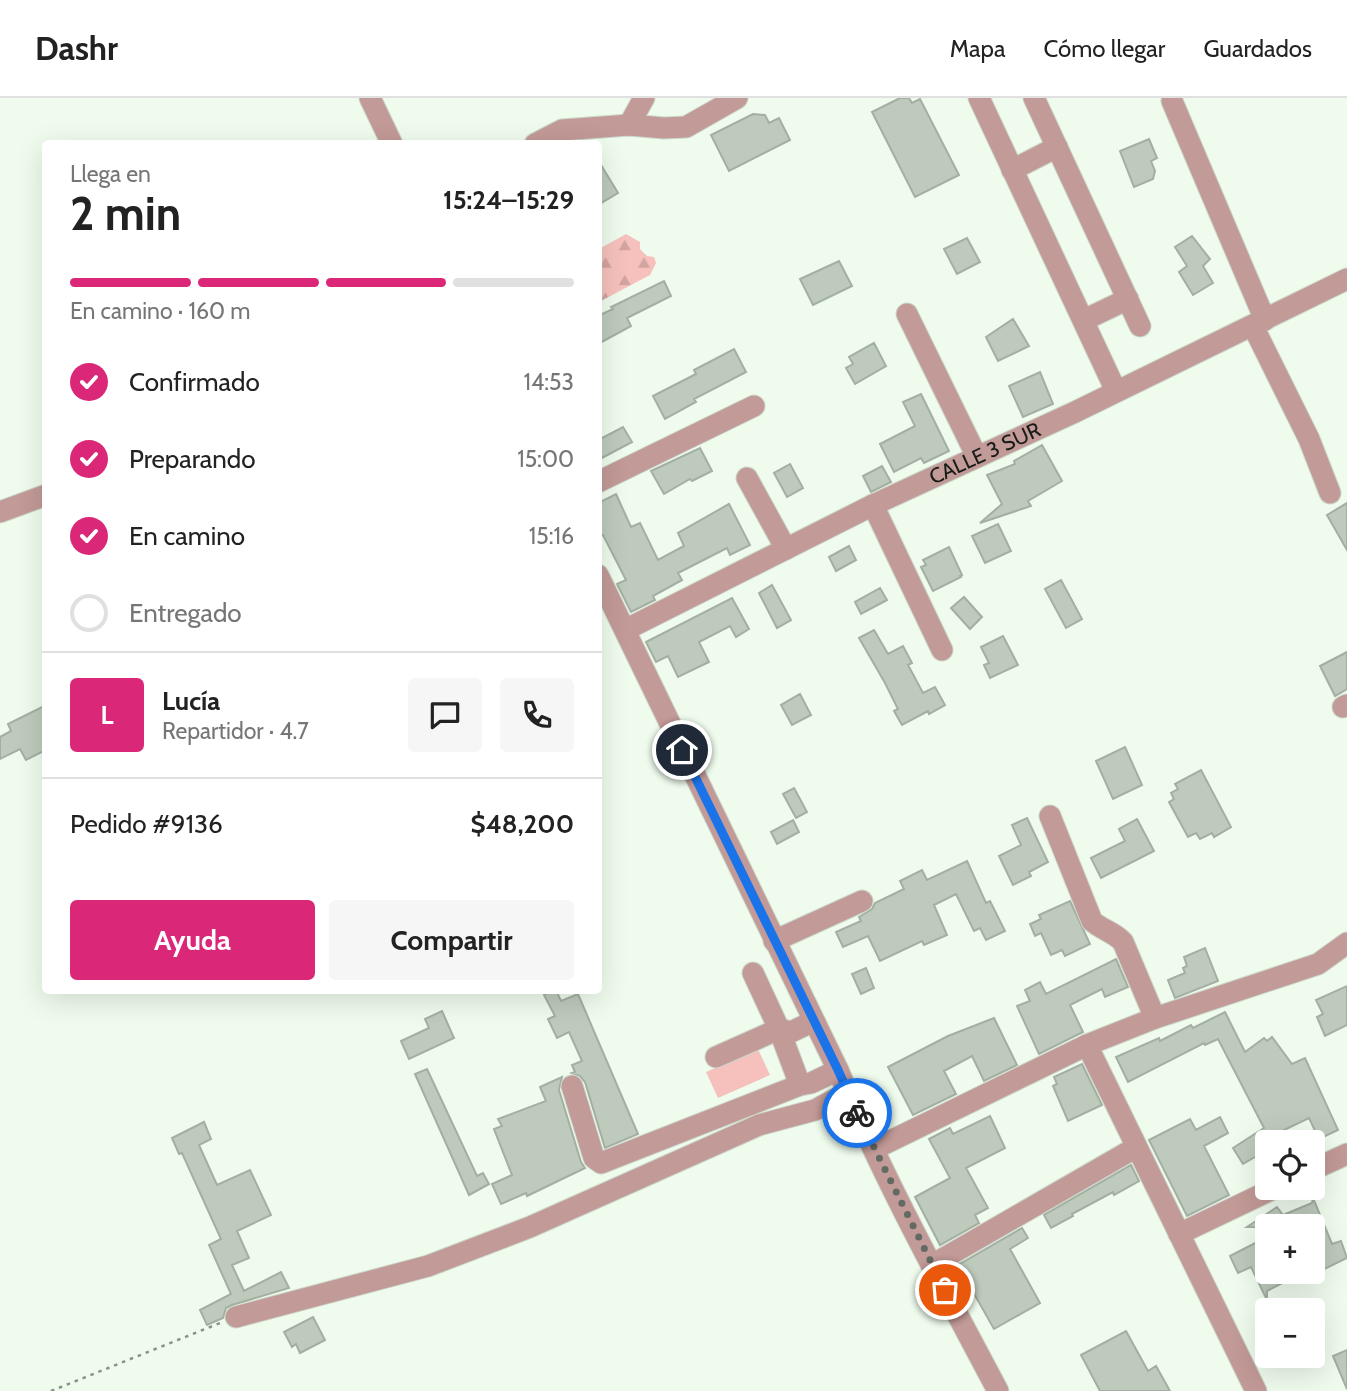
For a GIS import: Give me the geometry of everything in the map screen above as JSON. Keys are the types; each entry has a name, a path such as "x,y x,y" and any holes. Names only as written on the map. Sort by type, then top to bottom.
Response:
{"street":[{"path":"370,98 390,140"},
{"path":"629,125 644,98"},
{"path":"543,140 562,130 629,125 686,127 737,98"},
{"path":"979,98 1116,391"},
{"path":"1034,98 1140,326"},
{"path":"1172,101 1259,323 1330,493"},
{"path":"1012,170 1056,147"},
{"name":"CALLE 3 SUR","path":"625,630 873,505 1347,279"},
{"path":"1084,320 1128,299"},
{"path":"907,314 977,457"},
{"path":"602,480 754,406"},
{"path":"747,478 786,549"},
{"path":"0,512 42,496"},
{"path":"873,505 942,650"},
{"path":"602,583 874,1149 996,1390"},
{"path":"1050,816 1092,921 1123,942 1156,1018"},
{"path":"774,941 862,901"},
{"path":"874,1149 1087,1045 1156,1018 1318,964 1347,943"},
{"path":"753,973 779,1029 800,1085"},
{"path":"716,1056 779,1029 791,1032 814,1021"},
{"path":"1087,1045 1256,1391"},
{"path":"572,1086 594,1158 601,1163 811,1083 838,1070"},
{"path":"236,1317 428,1266 530,1227 759,1125 815,1110 848,1092"},
{"path":"932,1265 1135,1148"},
{"path":"1325,1164 1347,1154"},
{"path":"1179,1234 1255,1198"}],"path":[{"path":"51,1391 236,1317"}],"green space":[{"path":"626,234 640,242 640,249 647,256 654,257 656,263 650,275 602,300 602,247"},
{"path":"758,1049 770,1075 718,1098 706,1072"}],"building":[{"path":"900,98 909,98 912,103 920,99 959,175 915,197 872,112"},
{"path":"753,114 765,115 769,123 779,118 790,140 729,171 711,135"},
{"path":"1149,139 1157,158 1151,161 1155,171 1153,179 1134,187 1120,151"},
{"path":"602,167 618,193 602,203"},
{"path":"1192,236 1210,259 1203,266 1213,283 1193,295 1179,272 1187,266 1175,247"},
{"path":"967,238 980,262 957,274 944,249"},
{"path":"839,261 852,286 813,305 800,279"},
{"path":"664,281 671,296 627,318 631,326 602,342 602,314 613,309 611,307"},
{"path":"1013,319 1029,346 998,361 986,337"},
{"path":"874,343 886,366 855,384 846,368 853,364 849,357"},
{"path":"734,349 746,372 694,399 696,402 665,419 653,396 696,374 694,370"},
{"path":"1040,372 1053,404 1023,417 1009,386"},
{"path":"921,394 949,451 924,463 921,458 894,472 880,444 915,426 903,402"},
{"path":"623,427 632,442 602,458 602,438"},
{"path":"1042,445 1062,481 1028,501 1031,506 980,523 1002,504 987,475 1015,464 1014,461"},
{"path":"700,448 712,471 692,481 690,479 664,494 651,471"},
{"path":"790,464 803,488 787,497 774,473"},
{"path":"882,466 891,482 871,492 863,476"},
{"path":"616,494 631,527 640,523 658,560 684,546 678,533 729,504 750,545 730,555 727,548 678,573 682,580 653,596 655,600 631,612 617,584 626,580 602,535 602,501"},
{"path":"1347,503 1347,550 1327,515"},
{"path":"998,524 1011,551 985,563 972,536"},
{"path":"849,546 856,560 836,571 829,557"},
{"path":"949,547 962,575 933,591 921,567 926,565 923,560"},
{"path":"1061,580 1082,619 1066,628 1045,589"},
{"path":"772,585 791,620 777,628 759,593"},
{"path":"880,588 887,600 861,614 855,602"},
{"path":"964,597 982,617 970,629 951,608"},
{"path":"732,598 749,629 736,637 730,626 699,642 709,662 678,677 668,656 656,662 646,642"},
{"path":"874,630 888,654 903,646 912,663 908,665 923,693 935,687 945,705 902,725 894,711 898,709 859,638"},
{"path":"1003,636 1018,665 990,678 984,665 989,663 981,647"},
{"path":"1347,652 1347,689 1335,696 1320,666"},
{"path":"800,694 811,715 792,725 781,705"},
{"path":"42,707 42,752 26,760 20,749 0,759 0,737 11,731 8,724"},
{"path":"1125,747 1142,785 1113,799 1096,761"},
{"path":"1201,770 1231,827 1214,837 1212,833 1200,839 1196,833 1188,837 1169,802 1174,799 1171,793 1178,789 1175,784"},
{"path":"794,788 807,812 796,818 783,794"},
{"path":"1027,818 1048,862 1029,872 1031,876 1013,885 999,856 1021,845 1012,825"},
{"path":"1137,819 1154,851 1101,878 1091,858 1125,841 1119,829"},
{"path":"793,820 799,832 777,844 771,832"},
{"path":"967,861 986,903 990,901 1005,931 986,940 980,928 974,931 956,894 934,905 947,935 924,945 922,941 880,961 868,936 843,947 836,932 861,921 859,917 872,909 875,903 904,889 900,881 922,870 927,880"},
{"path":"1070,901 1090,944 1065,956 1062,950 1051,955 1041,933 1035,936 1030,924 1041,919 1039,915"},
{"path":"1205,948 1218,981 1175,998 1168,980 1185,973 1183,968 1187,966 1184,957"},
{"path":"1116,959 1128,987 1105,997 1102,989 1070,1005 1083,1032 1039,1054 1017,1006 1030,1001 1025,990 1040,982 1046,994"},
{"path":"866,968 874,988 861,994 852,974"},
{"path":"1347,986 1347,1025 1325,1036 1317,1017 1323,1014 1316,1000"},
{"path":"558,994 561,1001 578,994 638,1134 605,1148 585,1082 572,1073 575,1072 572,1065 582,1061 569,1032 557,1038 548,1019 555,1016 544,995"},
{"path":"442,1011 454,1038 409,1059 401,1041 429,1028 425,1019"},
{"path":"1225,1012 1245,1052 1264,1038 1267,1041 1272,1037 1292,1064 1305,1058 1338,1130 1325,1136 1325,1130 1315,1130 1309,1118 1284,1130 1261,1130 1264,1128 1218,1039 1205,1045 1204,1043 1128,1082 1116,1057 1159,1038 1160,1041 1191,1025 1193,1028"},
{"path":"994,1018 1017,1065 984,1081 972,1056 944,1071 956,1094 913,1115 888,1067 948,1036"},
{"path":"1082,1064 1102,1105 1068,1121 1053,1086 1057,1084 1054,1077"},
{"path":"427,1069 477,1176 483,1173 489,1184 469,1195 415,1074"},
{"path":"562,1077 559,1090 585,1168 527,1196 526,1193 501,1204 492,1184 512,1175 494,1129 502,1126 498,1119 546,1101 540,1087"},
{"path":"990,1116 1005,1148 966,1168 988,1208 975,1215 979,1223 940,1245 915,1197 950,1178 929,1139 950,1128 953,1134"},
{"path":"1220,1117 1228,1133 1204,1146 1229,1195 1187,1216 1149,1140 1190,1119 1196,1130"},
{"path":"204,1122 211,1139 199,1145 217,1185 250,1170 271,1215 237,1231 249,1258 232,1265 244,1291 281,1272 289,1288 232,1305 226,1308 223,1318 207,1325 200,1310 231,1294 209,1245 221,1239 182,1153 179,1154 172,1138"},
{"path":"1255,1134 1255,1157 1243,1164 1233,1148"},
{"path":"1131,1165 1139,1181 1114,1195 1113,1192 1051,1228 1044,1215"},
{"path":"1314,1200 1320,1214 1285,1214"},
{"path":"1277,1207 1282,1214 1266,1214"},
{"path":"1325,1227 1332,1244 1341,1241 1347,1258 1325,1269"},
{"path":"1022,1228 1028,1238 1010,1249 1040,1303 994,1329 964,1276 959,1279 953,1268"},
{"path":"1255,1243 1255,1275 1251,1267 1238,1273 1230,1256"},
{"path":"1259,1284 1281,1284 1267,1291 1266,1298"},
{"path":"313,1317 325,1340 300,1353 296,1344 292,1347 284,1332"},
{"path":"1126,1331 1148,1371 1156,1366 1170,1391 1100,1391 1081,1355"},
{"path":"1347,1350 1347,1389 1333,1356"}],"way so far":[{"path":"857,1113 945,1290"}],"route":[{"path":"682,750 857,1113"}]}
